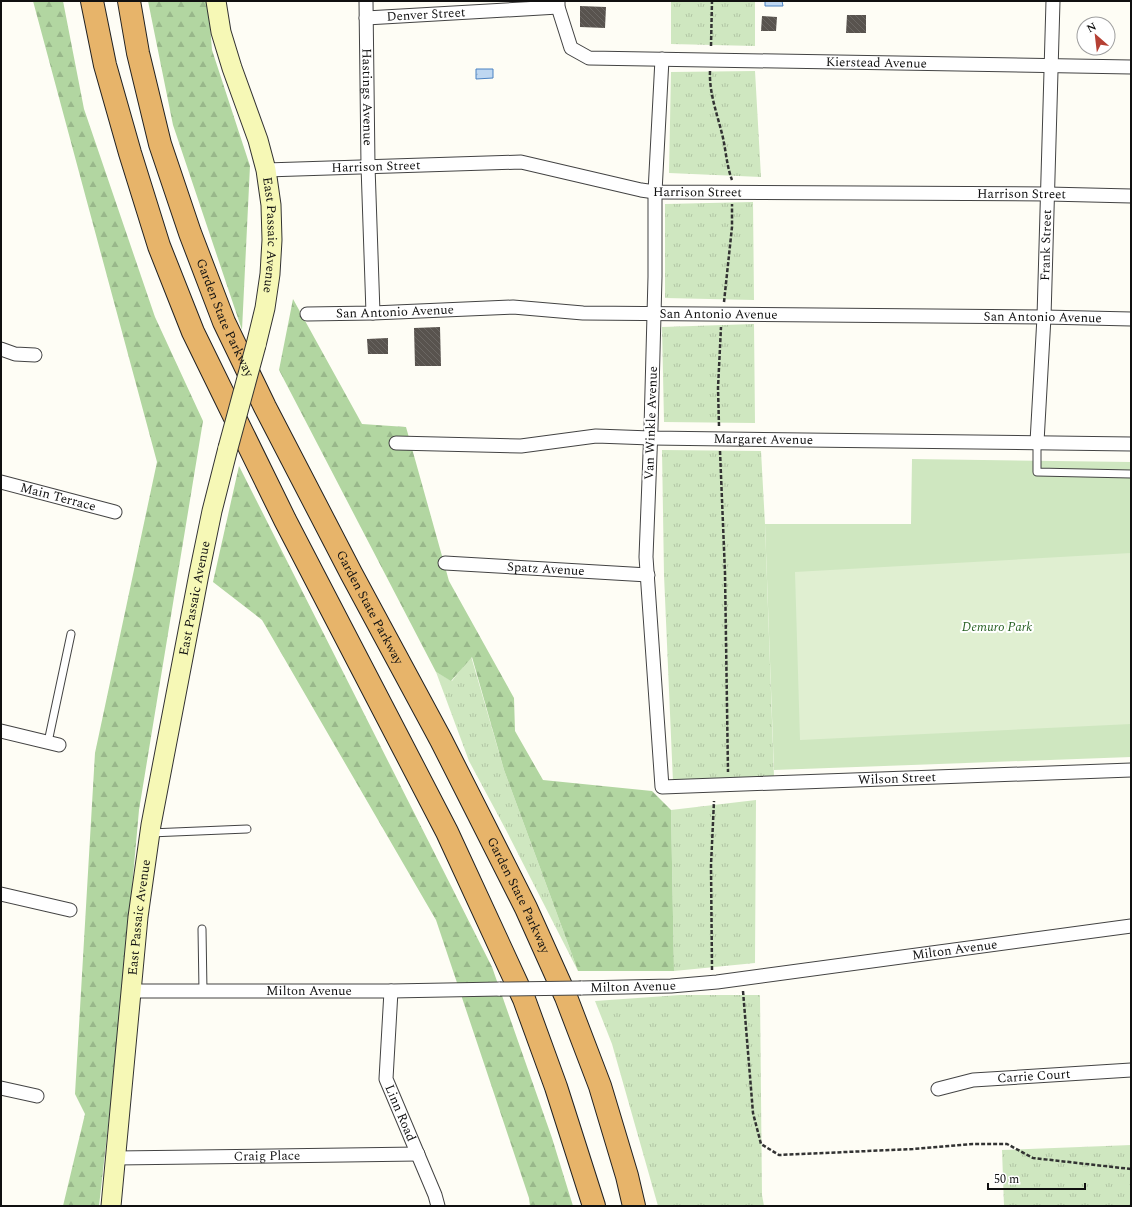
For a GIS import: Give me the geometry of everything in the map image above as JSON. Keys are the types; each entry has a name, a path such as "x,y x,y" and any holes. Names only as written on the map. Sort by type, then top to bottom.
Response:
{"highway":[{"path":"92,1 105,65 130,153 159,246 193,332 285,520 447,832 524,999 556,1087 594,1206"},
{"name":"Garden State Parkway","path":"129,1 138,52 160,144 190,233 224,322 264,407 437,733 526,908 566,997 600,1086 627,1176 634,1206"}],"main road":[{"name":"East Passaic Avenue","path":"111,1206 138,918 150,833 212,511 256,345 265,308 270,274 271,205 266,170 258,140 221,32 216,1"}],"street":[{"name":"Hastings Avenue","path":"366,1 368,166 373,313"},
{"name":"Frank Street","path":"1037,442 1044,317 1053,1"},
{"name":"Denver Street","path":"366,18 558,4"},
{"name":"Kierstead Avenue","path":"558,4 571,48 589,58 1131,67"},
{"name":"Van Winkle Avenue","path":"662,59 655,192 651,438 646,557 662,787"},
{"name":"Harrison Street","path":"266,170 521,162 655,192 1048,194 1131,196"},
{"name":"San Antonio Avenue","path":"306,314 373,313 513,307 583,313 1131,319"},
{"path":"1,349 15,354 35,355"},
{"name":"Margaret Avenue","path":"396,443 521,446 596,436 1131,444"},
{"name":"Main Terrace","path":"1,482 115,512"},
{"name":"Spatz Avenue","path":"445,564 648,575"},
{"path":"1,731 54,744"},
{"name":"Wilson Street","path":"662,787 1131,770"},
{"path":"1,894 70,910"},
{"name":"Milton Avenue","path":"132,991 391,991 671,986 717,982 1131,926"},
{"name":"Linn Road","path":"391,991 386,1078 435,1195 438,1206"},
{"name":"Carrie Court","path":"938,1089 973,1080 1131,1070"},
{"path":"1,1088 37,1096"},
{"name":"Craig Place","path":"116,1158 418,1154"}],"lane":[{"path":"1037,442 1037,472 1131,474"},
{"path":"54,744 71,634"},
{"path":"150,833 247,829"},
{"path":"202,929 203,991"}],"path":[{"path":"710,46 712,1"},
{"path":"710,70 710,84 732,180"},
{"path":"724,303 732,227 732,201"},
{"path":"720,428 718,388 721,327"},
{"path":"720,449 725,573 728,755 727,784"},
{"path":"712,972 711,865 714,801"},
{"path":"742,989 753,1113 761,1144 779,1156 913,1149 973,1144 1007,1144 1033,1158 1131,1169"}],"green space":[{"path":"33,1 63,1 84,109 155,317 203,421 139,810 120,1021 99,1206 63,1206 85,1114 75,1094 95,753 157,462"},
{"path":"148,1 208,1 212,50 250,166 242,330 173,125"},
{"path":"671,1 755,1 755,46 671,44"},
{"path":"755,71 761,177 669,173 671,72"},
{"path":"753,202 754,300 665,298 665,204"},
{"path":"293,299 362,424 406,427 449,581 514,698 515,731 543,780 652,791 671,810 674,971 578,971 504,770 472,657 451,681 436,672 279,370"},
{"path":"754,324 755,423 664,422 662,327"},
{"path":"662,450 761,451 774,777 673,782 664,575"},
{"name":"Demuro Park","path":"912,459 1131,462 1131,757 774,770 765,524 911,524"},
{"path":"239,466 492,967 552,1138 573,1206 530,1206 529,1198 436,920 262,620 213,582"},
{"path":"1131,553 1131,724 800,740 795,572"},
{"path":"471,656 504,770 578,971 469,761 436,672 452,681"},
{"path":"756,800 755,963 674,971 671,810"},
{"path":"680,995 760,995 762,1195 764,1206 658,1206 612,1044 595,1001"},
{"path":"1131,1145 1131,1206 1004,1206 1002,1150"}],"water":[{"path":"765,1 782,1 783,6 765,6"},
{"path":"476,69 493,69 493,78 476,79"}],"building":[{"path":"580,6 606,7 605,28 580,27"},
{"path":"847,15 866,15 866,33 846,33"},
{"path":"762,16 777,17 776,31 761,31"},
{"path":"440,327 441,366 415,366 414,328"},
{"path":"388,338 388,354 368,354 367,339"}]}
